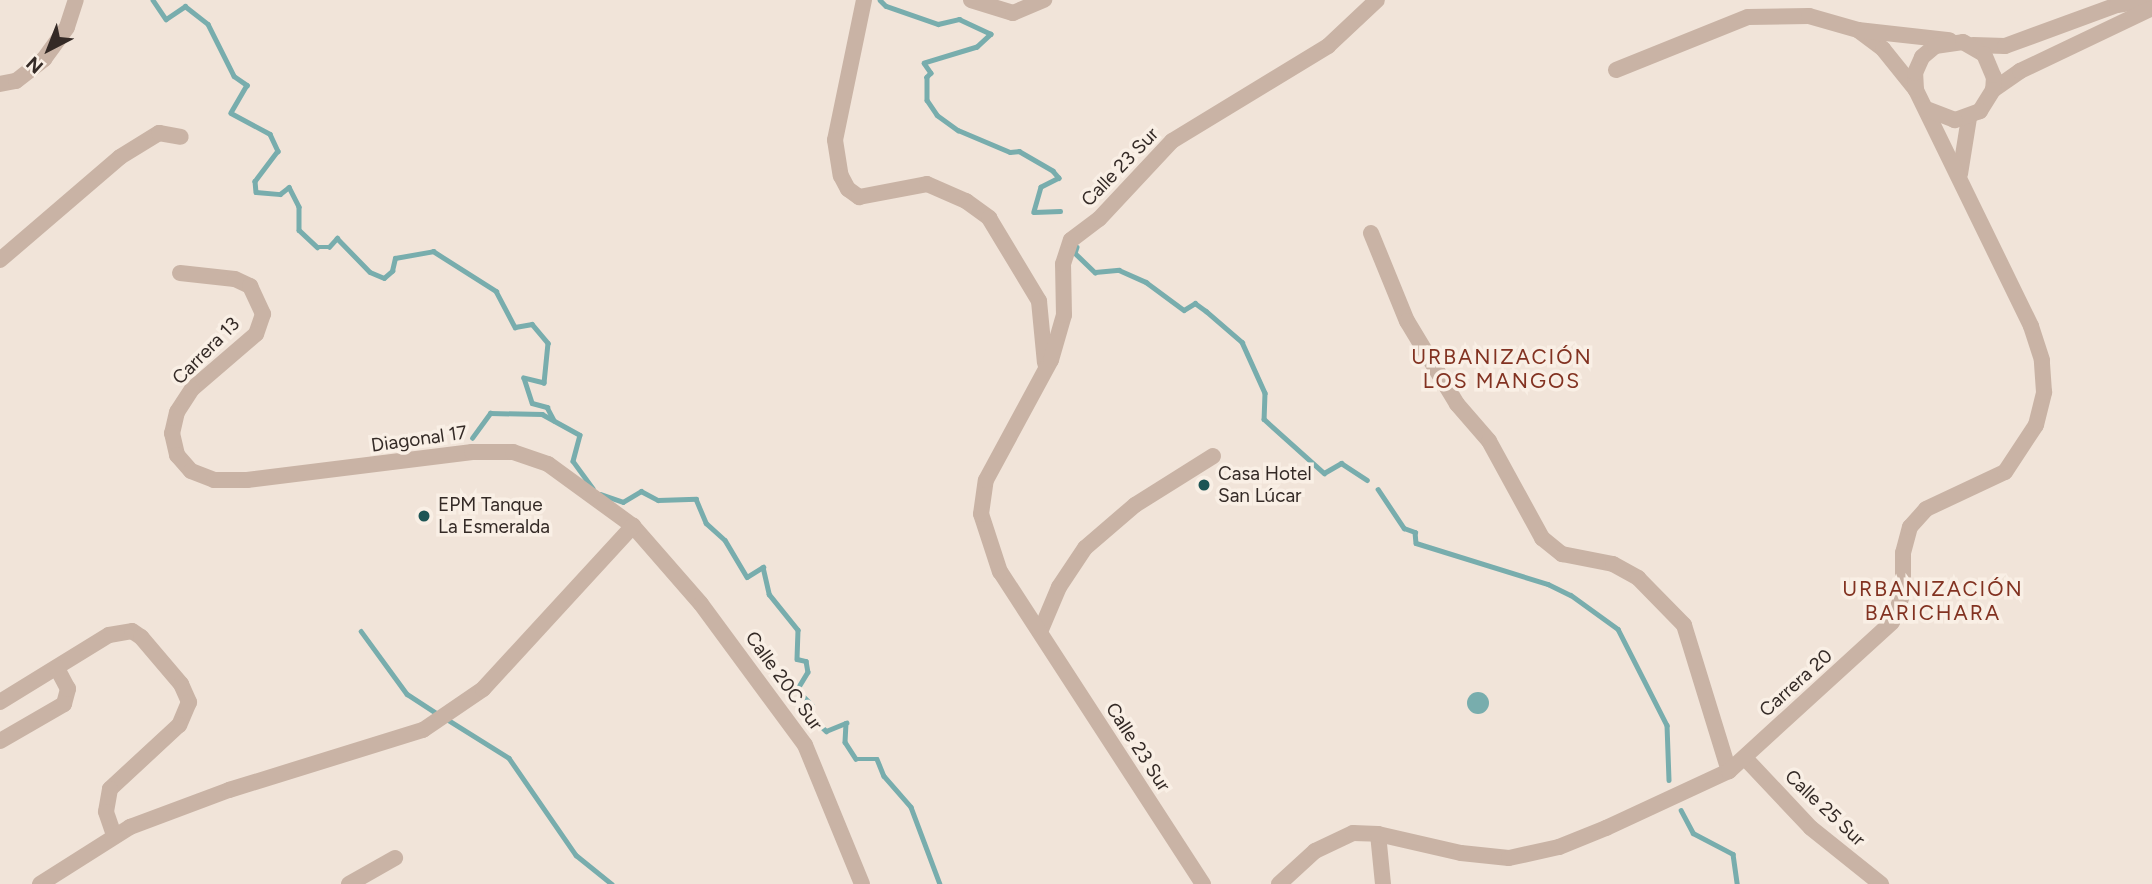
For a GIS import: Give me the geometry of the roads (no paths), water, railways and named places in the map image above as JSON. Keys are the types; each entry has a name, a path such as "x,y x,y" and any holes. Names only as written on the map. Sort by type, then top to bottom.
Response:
{"street":[{"path":"0,84 16,81 44,58 68,27 76,0"},
{"path":"864,0 835,140 841,176 848,189 859,197 927,184 966,201 989,218 1039,301 1045,322 1044,376"},
{"path":"971,0 1013,13 1044,0"},
{"name":"Calle 23 Sur","path":"1203,884 1000,572 981,514 986,480 1044,376 1064,316 1063,264 1071,240 1107,212 1172,141 1328,46 1377,0"},
{"path":"1616,70 1748,17 1809,16 1858,30 1973,46 2005,46 2117,5 2148,0"},
{"path":"1858,30 1883,49 1916,90 1927,109 1940,117 1969,118 1980,111 1993,90 2020,71 2152,8"},
{"path":"1916,90 1915,73 1922,57 1935,46 1951,41"},
{"path":"1973,46 1991,65 1993,90"},
{"name":"Carrera 20","path":"1279,884 1332,840 1353,833 1378,834 1486,858 1530,855 1583,838 1729,771 1892,622 1903,594 1905,541 1918,516 2005,472 2036,425 2044,392 2042,360 1960,174 1927,109"},
{"path":"1960,174 1969,118"},
{"path":"0,260 120,157 159,133 181,137"},
{"path":"1371,233 1407,321 1457,404 1489,441 1542,538 1562,554 1625,570 1657,592 1674,611 1693,649 1729,771"},
{"name":"Carrera 13","path":"180,274 226,278 250,286 263,314 256,334 192,390 177,412 172,433 177,455 191,471"},
{"name":"Diagonal 17","path":"191,471 214,480 247,480 472,452 513,452 548,464 633,526"},
{"path":"1040,632 1059,587 1085,548 1135,505 1213,456"},
{"path":"40,884 114,835 229,790 423,730 483,689 633,526"},
{"name":"Calle 20C Sur","path":"633,526 701,604 805,745 862,884"},
{"path":"0,702 109,635 132,631 181,684 189,702 179,725 110,789 106,812 114,835"},
{"path":"0,741 64,704 68,689 57,668"},
{"name":"Calle 25 Sur","path":"1745,758 1811,828 1881,884"},
{"path":"1378,834 1383,884"},
{"path":"349,884 395,858"}],"water":[{"path":"1478,692 1486,695 1489,703 1486,711 1478,714 1470,711 1467,703 1470,695"}],"waterway":[{"path":"153,0 166,19 185,6 208,24 234,76 247,85 231,113 270,134 278,151 255,181 256,192 280,194 289,187 299,207 299,230 317,247 329,247 337,238 370,272 384,278 392,271 395,258 433,251 496,291 515,327 532,324 548,343 544,383 524,378 532,403 547,407 554,420"},
{"path":"880,0 886,6 938,24 959,19 991,34 977,47 924,63 931,73 927,77 927,100 937,115 958,130 1010,152 1019,151 1053,171 1059,178 1041,187 1034,212 1060,211"},
{"path":"1077,247 1075,253 1095,272 1119,270 1146,282 1184,310 1195,303 1206,311 1242,342 1265,393 1264,419 1324,473 1341,463 1367,480"},
{"path":"472,438 490,413 542,414 580,435 573,461 593,489"},
{"path":"1378,489 1404,528 1415,532 1416,543 1548,584 1571,595 1618,629 1667,725 1669,780"},
{"path":"600,494 623,502 641,491 658,500 696,499 706,523 725,540 747,577 763,567 769,594 798,630 797,659 806,661 808,672 797,690 812,705 808,714 826,731 846,723 845,742 856,759 877,759 884,776 911,807 940,884"},
{"path":"361,631 407,694 438,714"},
{"path":"445,718 509,758 576,855 612,884"},
{"path":"1681,810 1693,833 1733,854 1737,884"}],"place":[{"name":"Casa Hotel San Lúcar","path":"1204,485"},
{"name":"EPM Tanque La Esmeralda","path":"424,516"}],"district":[{"name":"URBANIZACIÓN LOS MANGOS","path":"1502,369"},
{"name":"URBANIZACIÓN BARICHARA","path":"1933,601"}]}
